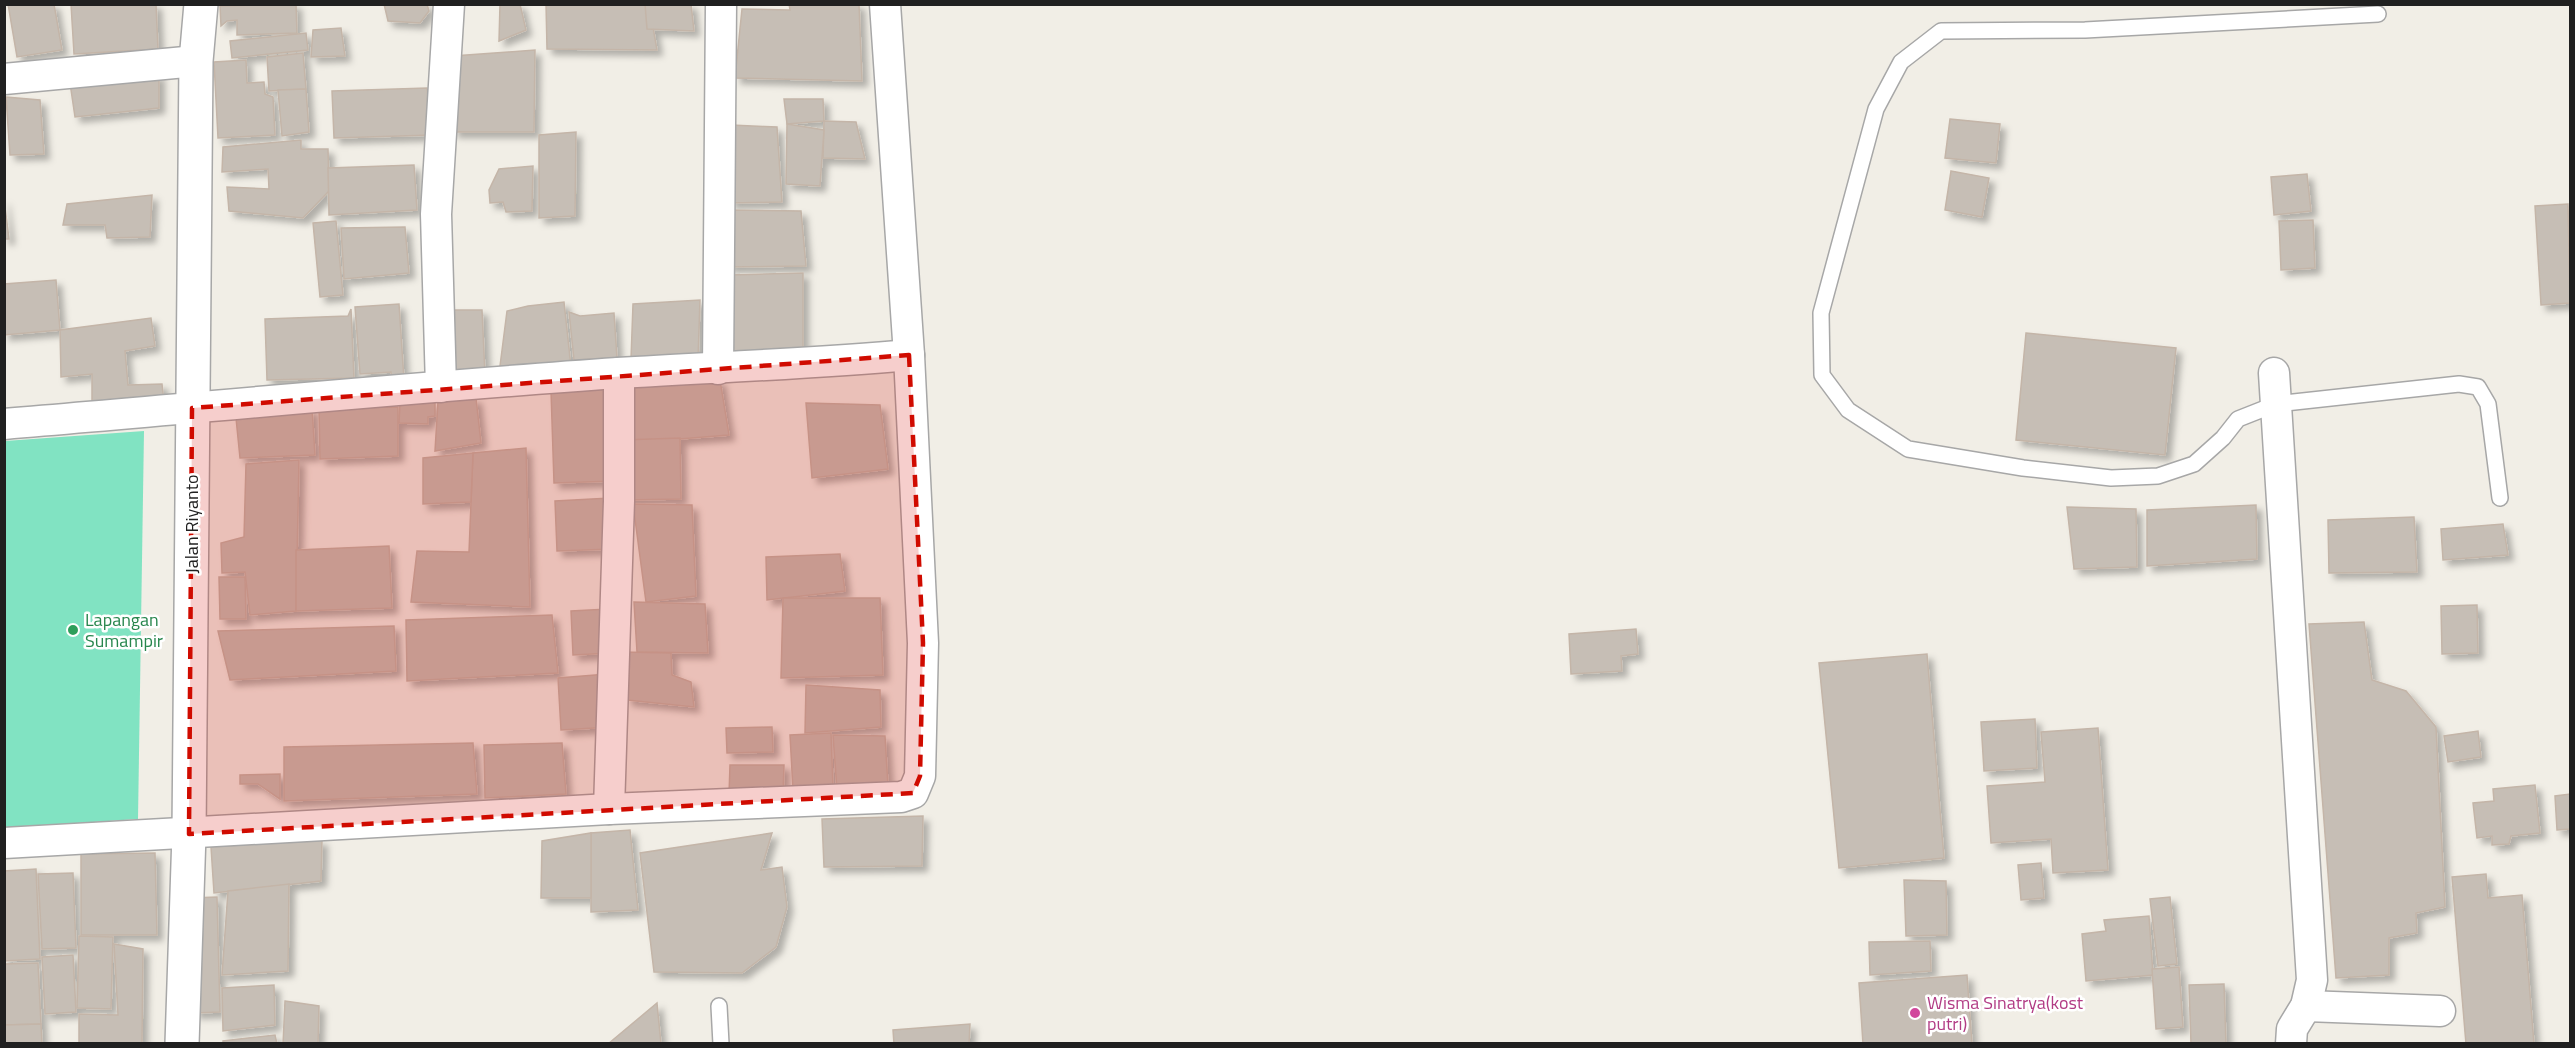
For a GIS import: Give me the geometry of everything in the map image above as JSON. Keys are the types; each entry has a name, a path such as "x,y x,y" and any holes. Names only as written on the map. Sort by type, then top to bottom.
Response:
{"street":[{"name":"Jalan Riyanto","path":"182,1044 189,834 196,61 201,4"},
{"path":"441,387 436,214 449,4"},
{"path":"718,369 721,4"},
{"path":"4,843 609,809 901,796 913,793 920,776 923,643 909,355 885,4"},
{"path":"4,79 196,61"},
{"path":"4,424 619,373 718,369 909,355"},
{"path":"609,809 619,501 619,373"},
{"path":"2274,373 2312,980 2306,1006 2292,1029 2291,1044"},
{"path":"2306,1006 2440,1011"}],"lane":[{"path":"2378,14 2297,12 2064,31 1941,31 1901,62 1876,109 1821,313 1822,375 1848,410 1908,448 2023,468 2111,478 2158,476 2194,464 2223,438 2238,419 2276,404 2459,384 2478,387 2488,404 2500,498"},
{"path":"719,1006 721,1044"}],"highlighted area":[{"path":"909,355 923,643 920,776 913,793 189,834 192,408"}],"green space":[{"name":"Lapangan Sumampir","path":"144,431 138,819 5,828 5,441"}],"building":[{"path":"8,4 54,4 62,50 17,57"},
{"path":"71,4 156,4 158,49 74,54"},
{"path":"296,4 297,33 237,35 237,20 227,21 221,26 220,6"},
{"path":"384,4 427,4 429,11 420,23 388,21"},
{"path":"500,4 520,4 526,30 499,41"},
{"path":"546,4 649,4 657,50 547,49"},
{"path":"645,4 691,4 694,31 647,29"},
{"path":"789,4 859,4 862,81 735,78 742,9 790,10"},
{"path":"341,28 345,56 311,57 313,30"},
{"path":"306,33 308,50 232,58 230,41"},
{"path":"535,50 534,132 453,132 453,56"},
{"path":"303,53 306,89 269,91 267,57"},
{"path":"246,60 247,83 264,82 265,94 273,97 275,135 218,138 214,62"},
{"path":"159,74 159,108 75,117 70,83"},
{"path":"427,88 433,135 334,138 332,91"},
{"path":"306,89 309,132 282,136 278,90"},
{"path":"6,97 40,100 44,154 10,155"},
{"path":"784,99 823,99 824,121 787,124"},
{"path":"1950,119 2000,124 1996,163 1945,158"},
{"path":"824,121 856,122 865,159 823,158"},
{"path":"787,124 824,130 820,186 786,184"},
{"path":"731,125 777,127 782,202 729,203"},
{"path":"576,132 575,216 539,218 539,135"},
{"path":"301,140 301,149 328,149 329,191 303,218 229,211 227,187 269,189 268,169 222,172 223,147"},
{"path":"414,165 417,210 329,215 328,168"},
{"path":"533,166 532,211 506,212 503,202 490,203 489,190 499,169"},
{"path":"1951,171 1989,178 1982,217 1945,210"},
{"path":"2307,174 2311,211 2274,215 2271,177"},
{"path":"152,195 150,237 107,238 105,225 63,225 67,204"},
{"path":"4,199 9,239 4,239"},
{"path":"2568,204 2570,303 2541,305 2535,206"},
{"path":"730,210 801,211 806,266 727,267"},
{"path":"2313,220 2315,268 2281,270 2279,221"},
{"path":"336,221 343,295 320,297 313,223"},
{"path":"405,227 409,273 344,279 341,228"},
{"path":"803,273 803,361 728,357 729,275"},
{"path":"56,280 60,330 4,335 4,284"},
{"path":"700,300 698,360 631,359 633,304"},
{"path":"564,302 571,367 500,366 507,311"},
{"path":"399,304 404,380 392,381 391,372 360,374 355,307"},
{"path":"351,309 354,378 267,380 265,319 348,316"},
{"path":"447,310 482,310 485,375 447,374"},
{"path":"569,312 580,316 614,313 617,358 574,360"},
{"path":"151,318 155,346 125,351 128,385 162,384 164,402 92,406 92,374 61,377 60,330"},
{"path":"2026,333 2176,348 2165,455 2016,440"},
{"path":"720,380 729,435 629,443 628,382"},
{"path":"612,389 616,481 554,483 551,391"},
{"path":"476,398 481,443 435,451 438,401"},
{"path":"400,403 435,403 435,416 428,417 428,424 399,423"},
{"path":"806,403 880,405 888,469 812,478"},
{"path":"398,407 398,456 320,459 319,408"},
{"path":"312,408 315,455 240,458 236,418"},
{"path":"680,438 681,499 624,500 622,440"},
{"path":"526,448 530,607 411,602 417,551 469,552 473,453"},
{"path":"473,453 471,502 423,504 423,458"},
{"path":"299,460 296,611 250,615 245,572 222,573 221,543 244,537 246,464"},
{"path":"610,498 612,549 557,551 555,501"},
{"path":"633,504 692,505 696,596 646,602"},
{"path":"2256,505 2257,559 2147,566 2147,510"},
{"path":"2067,507 2136,509 2137,567 2074,569"},
{"path":"2414,517 2417,572 2329,573 2328,520"},
{"path":"2503,524 2508,555 2443,560 2441,529"},
{"path":"389,546 392,608 296,611 296,550"},
{"path":"840,554 845,591 767,600 766,557"},
{"path":"219,577 245,577 246,619 220,619"},
{"path":"783,598 880,598 883,675 781,678"},
{"path":"634,602 705,604 708,653 637,652"},
{"path":"2477,605 2478,653 2442,654 2441,606"},
{"path":"608,609 611,653 573,655 571,611"},
{"path":"552,615 558,673 407,681 406,620"},
{"path":"2364,622 2372,680 2406,691 2436,727 2445,907 2416,913 2417,933 2389,938 2389,975 2336,978 2309,624"},
{"path":"394,626 396,671 230,680 218,631"},
{"path":"1636,629 1638,654 1621,656 1622,671 1571,674 1569,634"},
{"path":"621,652 671,653 672,675 691,682 694,707 627,700"},
{"path":"1927,654 1944,858 1839,868 1819,663"},
{"path":"607,674 611,727 561,730 558,678"},
{"path":"806,685 880,690 881,727 805,733"},
{"path":"2035,719 2037,768 1984,771 1981,722"},
{"path":"772,727 773,752 727,753 726,728"},
{"path":"2098,728 2108,870 2053,873 2051,839 1991,843 1987,786 2045,782 2041,732"},
{"path":"2478,731 2481,757 2448,762 2444,736"},
{"path":"831,733 833,788 793,790 790,735"},
{"path":"833,735 885,736 888,786 837,790"},
{"path":"473,743 477,794 284,801 284,747"},
{"path":"562,743 566,794 485,798 484,745"},
{"path":"730,765 784,765 783,795 729,795"},
{"path":"280,774 280,799 258,784 240,784 240,775"},
{"path":"2535,785 2540,833 2511,836 2509,844 2492,845 2492,836 2477,838 2473,803 2494,801 2493,789"},
{"path":"2570,794 2570,829 2557,830 2555,796"},
{"path":"923,816 922,866 824,867 822,819"},
{"path":"630,830 638,910 591,912 591,833"},
{"path":"591,833 591,898 541,898 542,841"},
{"path":"772,833 761,870 782,867 787,907 776,947 742,973 654,972 640,853"},
{"path":"322,840 321,881 214,893 211,847"},
{"path":"155,853 157,935 81,935 81,854"},
{"path":"2041,863 2044,898 2021,900 2018,865"},
{"path":"36,869 40,959 4,961 4,871"},
{"path":"73,873 76,948 42,949 38,874"},
{"path":"2486,874 2488,898 2522,895 2534,1044 2466,1044 2452,877"},
{"path":"1904,880 1946,881 1947,935 1906,936"},
{"path":"289,884 288,971 222,975 228,891"},
{"path":"217,897 220,1012 194,1013 190,898"},
{"path":"2170,897 2177,964 2158,966 2150,899"},
{"path":"2149,916 2153,975 2086,981 2082,934 2106,931 2104,920"},
{"path":"79,936 113,937 111,1009 77,1008"},
{"path":"1930,941 1931,971 1870,975 1869,942"},
{"path":"114,944 143,949 142,1044 79,1044 79,1014 118,1015"},
{"path":"73,955 76,1012 45,1014 42,957"},
{"path":"38,963 41,1024 4,1025 4,964"},
{"path":"2179,967 2183,1027 2156,1029 2152,969"},
{"name":"Wisma Sinatrya(kost putri)","path":"1967,975 1972,1044 1863,1044 1859,983"},
{"path":"2224,984 2226,1044 2191,1044 2189,985"},
{"path":"274,985 275,1025 223,1031 222,988"},
{"path":"285,1001 319,1006 318,1044 283,1044"},
{"path":"657,1003 661,1044 608,1044"},
{"path":"41,1024 42,1044 4,1044 4,1025"},
{"path":"970,1024 969,1044 894,1044 893,1030"},
{"path":"275,1035 277,1044 223,1044 223,1041"}],"place":[{"name":"Lapangan Sumampir","path":"73,630"},
{"name":"Wisma Sinatrya(kost putri)","path":"1915,1013"}]}
